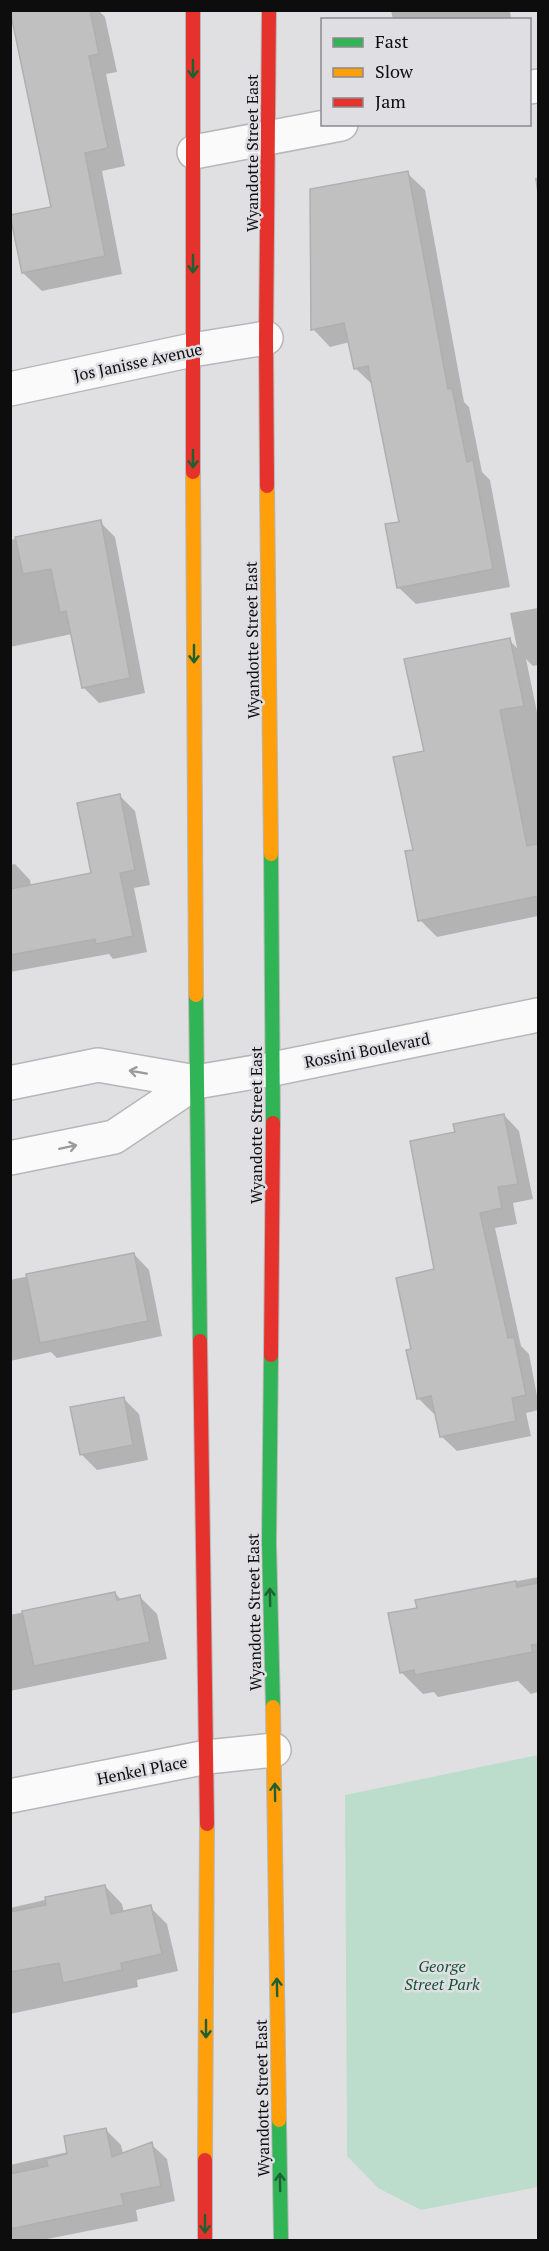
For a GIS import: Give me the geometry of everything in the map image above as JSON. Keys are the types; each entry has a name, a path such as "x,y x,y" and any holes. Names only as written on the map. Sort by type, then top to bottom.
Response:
{"main road":[{"path":"193,10 192,350 196,1082 207,1757 205,2241"},
{"name":"Wyandotte Street East","path":"269,10 266,338 273,1069 269,1543 281,2241"}],"street":[{"path":"194,152 331,126"},
{"name":"Jos Janisse Avenue","path":"10,389 192,350 266,338"},
{"name":"Rossini Boulevard","path":"10,1083 98,1065 196,1082 273,1069 538,1015"},
{"name":"Rossini Boulevard","path":"10,1158 114,1137 196,1082"},
{"name":"Henkel Place","path":"10,1796 207,1757 274,1749"}],"green space":[{"name":"George Street Park","path":"538,1755 538,2187 421,2210 378,2188 347,2156 345,1795"}],"building":[{"path":"10,10 90,10 99,54 89,56 108,148 85,153 105,256 22,273 10,215 51,207"},
{"path":"408,171 448,389 452,388 467,462 473,460 493,569 397,588 385,524 399,522 368,366 354,369 344,323 311,330 310,189"},
{"path":"101,520 130,678 82,688 66,611 60,613 51,569 23,574 15,537"},
{"path":"510,638 524,706 500,710 527,846 538,844 538,896 418,921 405,851 413,850 393,757 424,751 404,659"},
{"path":"120,794 135,870 120,873 133,936 96,944 95,939 10,955 10,889 91,873 77,803"},
{"path":"504,1114 518,1184 498,1187 502,1208 480,1213 508,1338 514,1337 526,1395 512,1398 516,1421 440,1437 431,1396 417,1399 406,1350 411,1349 396,1278 434,1269 410,1141 455,1132 453,1124"},
{"path":"134,1253 148,1321 40,1343 26,1274"},
{"path":"124,1397 133,1445 80,1455 70,1407"},
{"path":"516,1581 517,1587 538,1583 538,1644 531,1645 533,1652 415,1675 414,1670 400,1673 388,1613 417,1608 415,1600"},
{"path":"115,1592 117,1600 140,1595 150,1642 34,1666 22,1611"},
{"path":"105,1885 111,1914 151,1905 162,1954 121,1963 122,1970 63,1983 59,1963 10,1972 10,1912 46,1905 45,1897"},
{"path":"106,2128 112,2157 152,2142 161,2186 121,2194 124,2205 10,2229 10,2174 48,2166 46,2159 67,2154 64,2136"}],"traffic: fast":[{"path":"271,854 273,1123"},
{"path":"196,995 200,1341"},
{"path":"271,1355 269,1543 273,1707"},
{"path":"279,2120 281,2240"}],"traffic: slow":[{"path":"193,472 196,995"},
{"path":"267,486 271,854"},
{"path":"273,1707 279,2120"},
{"path":"205,2160 207,1824"}],"traffic: jam":[{"path":"193,10 193,472"},
{"path":"267,486 269,10"},
{"path":"271,1355 273,1123"},
{"path":"200,1341 207,1824"},
{"path":"205,2160 205,2240"}]}
